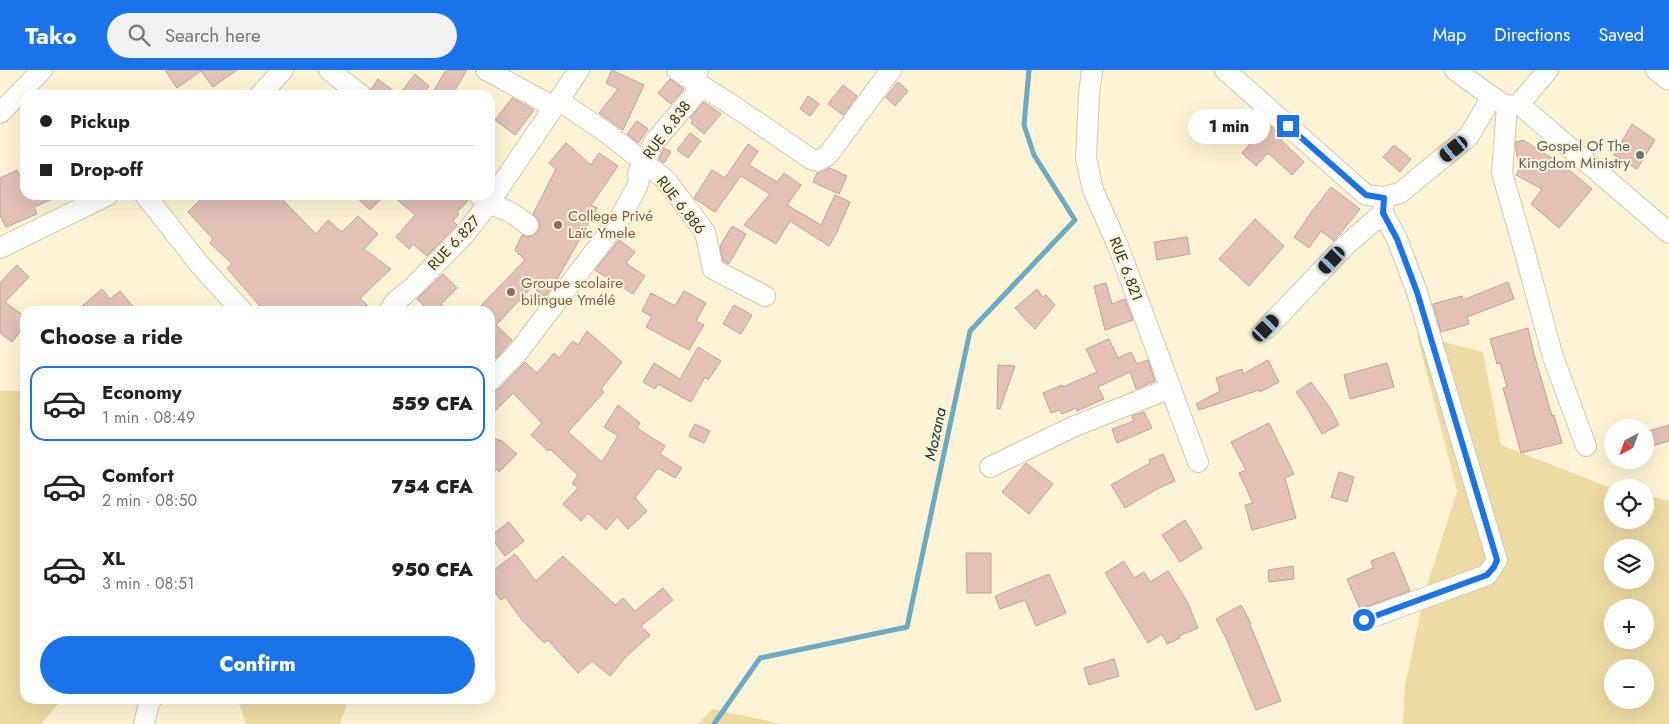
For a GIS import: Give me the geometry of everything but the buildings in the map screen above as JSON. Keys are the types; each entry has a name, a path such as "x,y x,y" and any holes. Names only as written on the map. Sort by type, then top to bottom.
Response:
{"street":[{"path":"22,90 42,70"},
{"path":"265,90 283,70"},
{"path":"329,70 355,90"},
{"name":"RUE 6.886","path":"486,70 556,103 607,133 643,161 666,180 706,232 713,269 765,296"},
{"name":"RUE 6.827","path":"495,184 579,70"},
{"path":"677,70 696,76 811,159 818,161 828,155 891,70"},
{"name":"RUE 6.821","path":"1092,70 1086,158 1093,190 1118,246 1198,462"},
{"path":"1225,70 1366,195 1383,205 1417,292 1497,560 1487,575 1364,620"},
{"path":"1455,70 1506,102 1669,234"},
{"path":"1266,328 1383,205 1468,138 1506,102 1548,70"},
{"path":"1656,70 1669,80"},
{"name":"RUE 6.838","path":"495,376 523,345 618,221 637,187 638,174 654,142 696,92 696,76"},
{"path":"0,113 20,93"},
{"path":"1506,102 1502,173 1553,357 1586,446"},
{"path":"0,248 98,200"},
{"path":"149,200 200,266 237,306"},
{"name":"RUE 6.827","path":"392,306 464,235 483,200"},
{"path":"486,200 512,213 528,225"},
{"path":"990,468 1075,426 1171,388"},
{"path":"144,724 149,704"}],"shaded area":[{"path":"1417,335 1483,352 1501,445 1604,485 1604,529 1654,529 1654,497 1669,501 1669,724 1403,724 1405,686 1425,592 1457,491"},
{"path":"0,391 20,391 20,704 58,704 41,724 0,724"},
{"path":"239,704 347,704 340,724 246,724"},
{"path":"712,709 783,724 698,724"}],"waterway":[{"name":"Mozana","path":"714,724 760,658 907,627 970,331 1075,220 1034,155 1024,125 1029,70"}],"place":[{"name":"Gospel Of The Kingdom Ministry","path":"1640,155"},
{"name":"College Privé Laïc Ymele","path":"558,225"},
{"name":"Groupe scolaire bilingue Ymélé","path":"511,292"}],"route":[{"path":"1288,126 1366,195 1384,198 1383,213 1397,239 1417,292 1497,560 1487,575 1364,620"}]}
